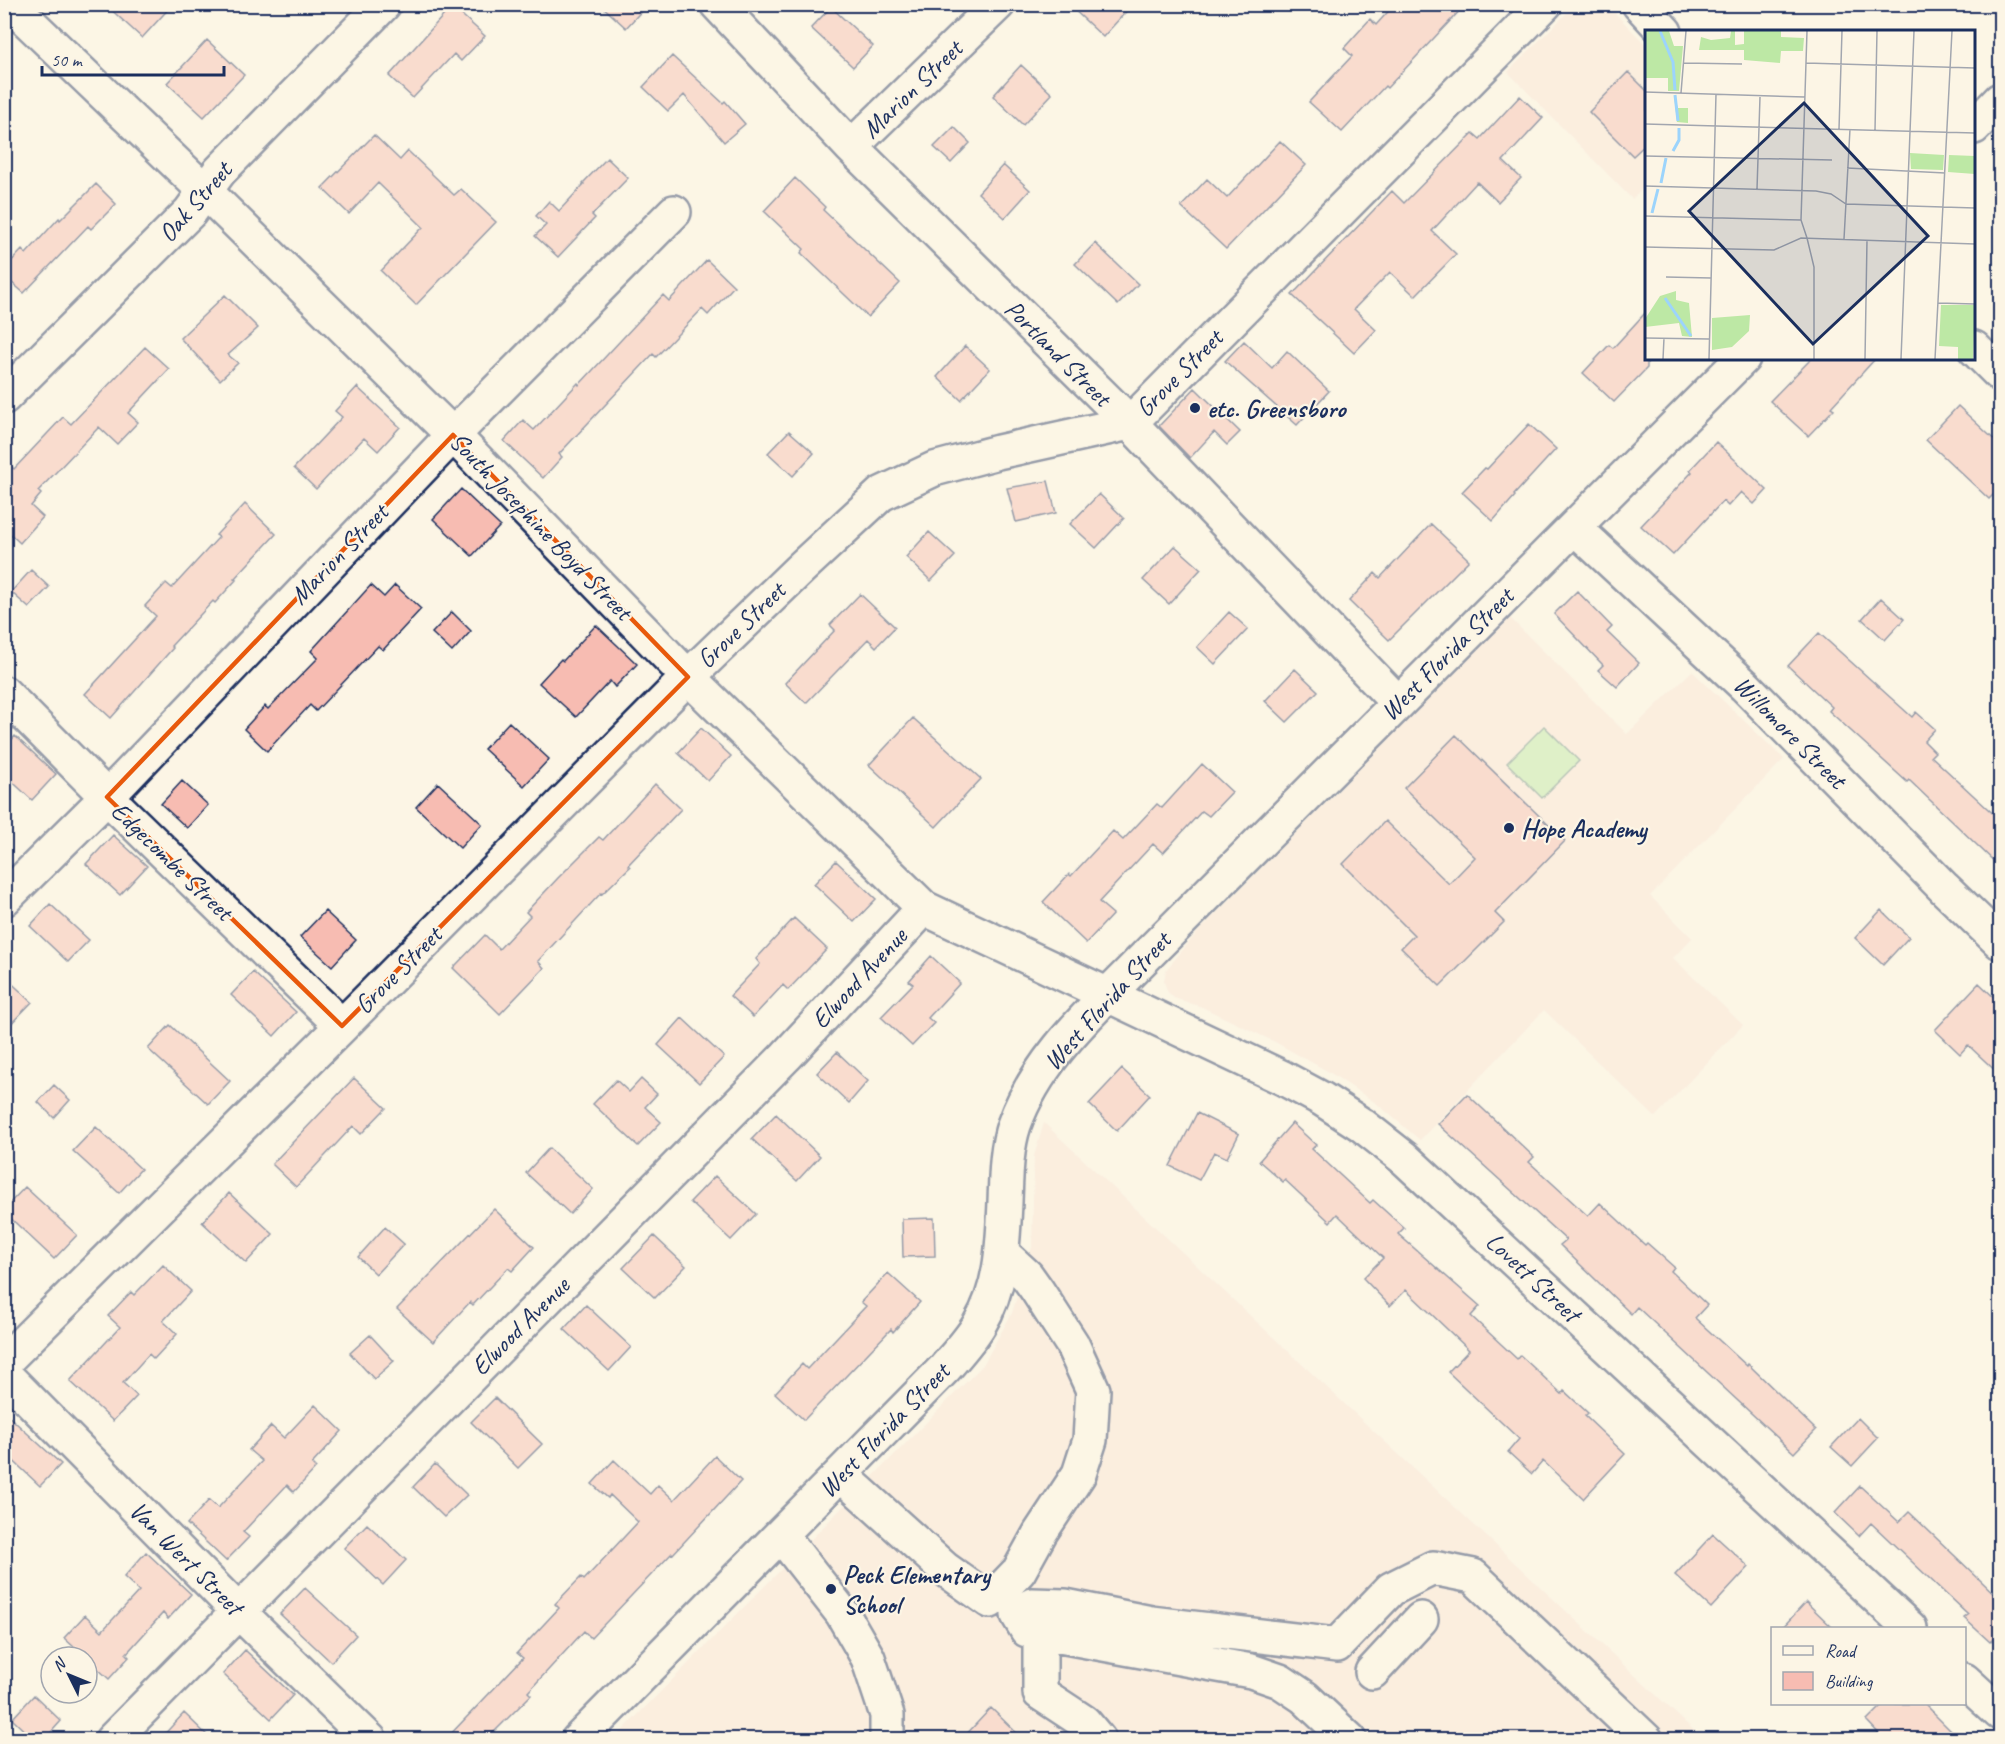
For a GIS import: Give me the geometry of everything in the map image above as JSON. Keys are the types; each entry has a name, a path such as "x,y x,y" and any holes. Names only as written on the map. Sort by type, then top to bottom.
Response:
{"street":[{"name":"South Josephine Boyd Street","path":"10,4 205,191 453,435 688,677 924,908 1108,995"},
{"name":"Oak Street","path":"4,398 190,213 219,172 384,4"},
{"name":"Portland Street","path":"717,4 851,147 1130,423 1398,703"},
{"name":"Marion Street","path":"851,147 998,4"},
{"name":"Grove Street","path":"4,1362 688,677 801,567 881,494 934,469 998,452 1130,423 1545,4"},
{"path":"1639,4 1663,30"},
{"path":"1975,126 2001,100"},
{"name":"Marion Street","path":"4,899 106,797 453,435 674,212"},
{"path":"1975,349 2001,374"},
{"name":"West Florida Street","path":"590,1736 781,1535 945,1368 979,1326 991,1301 1003,1254 1006,1170 1013,1127 1031,1088 1050,1060 1108,995 1741,360"},
{"name":"Willomore Street","path":"1575,528 1745,686 1944,888 2001,942"},
{"name":"Edgecombe Street","path":"4,693 106,797 342,1026"},
{"name":"Elwood Avenue","path":"112,1740 786,1056 924,908"},
{"name":"Lovett Street","path":"1108,995 1283,1078 1362,1125 1404,1158 1908,1627"},
{"path":"1003,1254 1027,1276 1043,1299 1072,1344 1093,1390 1090,1440 1078,1474 1040,1533 1019,1571 1016,1616 1040,1693 1084,1722 1100,1740"},
{"name":"Van Wert Street","path":"4,1374 238,1611 356,1735"},
{"path":"841,1474 945,1569 1016,1616 1251,1671 1280,1681 1305,1697 1350,1740"},
{"path":"781,1535 842,1613 868,1658 887,1715 887,1740"},
{"path":"1016,1616 1032,1605 1065,1606 1151,1623 1337,1645 1391,1589 1433,1568 1473,1576 1646,1740"},
{"path":"1372,1672 1421,1619"},
{"path":"1966,1681 2001,1713"}],"highlighted area":[{"path":"453,435 688,677 342,1026 107,797"}],"shaded area":[{"path":"1575,5 1607,5 1645,44 1645,186 1632,199 1508,72"},
{"name":"Hope Academy","path":"1510,618 1627,734 1692,671 1784,759 1650,896 1692,938 1673,958 1743,1025 1655,1117 1544,1010 1420,1140 1376,1103 1329,1072 1275,1042 1202,1007 1174,998 1167,991 1164,981 1166,970 1196,934"},
{"path":"1044,1123 1703,1739 613,1740 983,1365 1012,1313 1032,1247 1034,1156"}],"green space":[{"path":"1544,726 1579,761 1542,798 1507,763"}],"building":[{"path":"105,4 173,4 142,38"},
{"path":"600,4 648,4 626,28"},
{"path":"1068,4 1133,4 1103,37"},
{"path":"1395,4 1466,4 1342,132 1309,102 1352,56 1344,48 1370,19 1376,25"},
{"path":"452,6 485,36 461,61 454,54 413,98 389,76"},
{"path":"831,7 873,46 853,67 811,28"},
{"path":"207,40 244,75 204,117 167,83"},
{"path":"672,56 723,103 725,101 745,124 724,142 684,95 668,111 643,87"},
{"path":"1021,65 1052,94 1023,125 993,96"},
{"path":"1628,72 1645,89 1645,145 1633,156 1589,112"},
{"path":"1520,96 1543,118 1503,161 1521,178 1498,202 1477,182 1432,231 1456,254 1415,296 1390,272 1354,309 1376,330 1354,353 1292,295 1392,191 1404,203 1473,133 1480,139"},
{"path":"954,127 970,143 951,163 934,147"},
{"path":"374,135 400,160 408,151 454,195 461,189 496,222 416,305 381,271 423,227 378,183 349,214 322,188"},
{"path":"1280,141 1306,165 1226,249 1181,207 1207,179 1227,198"},
{"path":"607,158 628,178 592,215 595,218 558,257 535,236 546,225 536,216 549,201 559,211"},
{"path":"1003,165 1030,190 1005,218 978,193"},
{"path":"795,178 825,207 823,210 900,283 868,317 801,253 804,249 764,211"},
{"path":"96,184 116,204 91,229 88,226 24,293 4,276 4,269 22,250 26,254 59,218 60,220"},
{"path":"1095,243 1138,284 1118,305 1075,264"},
{"path":"707,260 734,286 708,315 702,309 656,357 653,354 559,454 562,457 543,478 504,441 523,420 534,430 663,295 669,301"},
{"path":"225,295 258,328 228,355 238,363 220,380 180,338"},
{"path":"1645,313 1647,368 1614,402 1583,373 1609,345 1613,348"},
{"path":"1244,341 1272,368 1287,351 1329,391 1297,425 1225,361"},
{"path":"965,346 990,369 961,400 937,377"},
{"path":"145,347 169,369 128,413 138,422 117,444 99,427 38,491 41,494 31,506 43,517 20,543 4,528 4,460 14,469 63,417 71,424"},
{"path":"1810,360 1874,360 1831,407 1834,409 1808,436 1770,401"},
{"path":"357,387 400,427 378,451 364,438 316,489 294,468 342,417 335,411"},
{"name":"etc. Greensboro","path":"1195,388 1240,432 1227,445 1214,432 1190,458 1159,426"},
{"path":"1958,406 2001,446 2001,487 1989,499 1926,440"},
{"path":"1529,424 1556,449 1493,521 1462,492"},
{"path":"789,431 814,453 793,476 768,453"},
{"path":"1716,442 1767,490 1754,504 1741,492 1728,506 1723,501 1673,555 1641,526 1692,472 1690,470"},
{"path":"1048,481 1056,513 1016,522 1007,488"},
{"path":"461,489 500,526 472,556 433,519"},
{"path":"1099,494 1124,518 1096,548 1070,524"},
{"path":"245,504 276,534 215,603 213,601 171,646 173,648 111,718 85,694 156,616 145,606 166,583 172,588 219,537 216,535"},
{"path":"1431,524 1469,560 1389,640 1349,601 1375,573 1380,578"},
{"path":"929,532 955,556 931,581 906,557"},
{"path":"1175,546 1201,569 1169,604 1143,580"},
{"path":"31,570 49,587 29,608 11,592"},
{"path":"371,585 384,597 395,585 421,609 383,650 378,646 316,711 310,705 267,751 244,729 265,706 268,709 318,658 311,651"},
{"path":"1577,591 1612,627 1607,632 1639,663 1617,687 1598,670 1603,665 1554,614"},
{"path":"860,594 895,627 876,647 868,639 806,703 785,683 835,630 830,625"},
{"path":"1881,598 1904,619 1885,640 1862,619"},
{"path":"452,612 471,631 452,652 432,633"},
{"path":"1229,612 1248,629 1215,664 1197,647"},
{"path":"596,625 637,664 615,687 610,681 576,717 539,683"},
{"path":"1819,633 1912,717 1916,712 1935,729 1924,741 1935,752 1931,756 2001,821 2001,868 1909,780 1907,782 1829,711 1832,707 1788,666"},
{"path":"1295,669 1318,691 1287,722 1265,701"},
{"path":"913,718 981,779 936,827 869,765"},
{"path":"509,722 549,759 524,786 484,749"},
{"path":"701,728 731,756 708,781 678,753"},
{"path":"1456,735 1565,841 1495,913 1504,922 1440,986 1401,948 1414,935 1343,864 1385,821 1449,884 1475,857 1404,788"},
{"path":"15,736 56,774 32,800 4,774 4,748"},
{"path":"1202,764 1232,792 1209,816 1202,811 1163,853 1153,844 1099,902 1113,914 1086,943 1043,902 1113,831 1123,840 1157,804 1162,808"},
{"path":"182,781 208,805 187,828 161,804"},
{"path":"438,783 482,824 460,848 416,807"},
{"path":"655,784 681,809 628,865 630,867 601,893 538,961 544,968 500,1014 453,968 485,935 499,949 530,916 526,912 558,878 599,837 603,840"},
{"path":"113,835 147,866 120,895 86,864"},
{"path":"836,861 876,899 854,922 814,884"},
{"path":"50,904 89,940 68,962 30,926"},
{"path":"1881,910 1909,937 1883,965 1855,938"},
{"path":"325,911 356,940 332,966 300,937"},
{"path":"794,918 827,949 788,990 783,985 753,1017 730,996 760,964 756,959"},
{"path":"931,956 960,983 928,1018 934,1023 912,1046 881,1017 913,984 909,981"},
{"path":"253,972 296,1012 274,1036 231,995"},
{"path":"4,976 32,1002 4,1031"},
{"path":"1979,983 2001,1004 2001,1076 1968,1045 1960,1054 1935,1030"},
{"path":"682,1018 724,1057 699,1083 658,1045"},
{"path":"170,1025 230,1081 208,1104 148,1049"},
{"path":"837,1052 868,1081 849,1103 817,1073"},
{"path":"1122,1069 1150,1095 1117,1131 1089,1104"},
{"path":"354,1078 386,1108 361,1134 353,1126 296,1187 272,1164"},
{"path":"641,1079 657,1094 645,1107 661,1122 638,1146 593,1104 616,1080 629,1092"},
{"path":"54,1085 70,1100 54,1118 38,1102"},
{"path":"1467,1094 1534,1157 1529,1162 1588,1216 1600,1203 1645,1245 1647,1243 1674,1267 1671,1271 1707,1305 1695,1318 1747,1366 1748,1364 1816,1430 1794,1453 1637,1307 1631,1314 1560,1245 1566,1240 1438,1124"},
{"path":"1197,1113 1239,1134 1227,1158 1214,1152 1199,1180 1170,1166"},
{"path":"776,1114 820,1156 797,1181 752,1139"},
{"path":"1292,1123 1316,1145 1312,1149 1370,1203 1373,1200 1404,1228 1398,1234 1480,1306 1471,1316 1517,1359 1520,1355 1562,1394 1564,1391 1588,1413 1585,1416 1625,1454 1583,1499 1543,1461 1532,1474 1508,1452 1519,1439 1448,1372 1469,1350 1406,1290 1390,1306 1363,1278 1383,1258 1337,1214 1330,1222 1285,1180 1283,1182 1259,1161"},
{"path":"96,1127 141,1169 119,1193 73,1151"},
{"path":"549,1148 593,1189 570,1214 526,1173"},
{"path":"715,1176 756,1214 731,1240 690,1202"},
{"path":"25,1187 77,1235 54,1259 4,1212 4,1209"},
{"path":"229,1193 273,1234 246,1263 202,1222"},
{"path":"494,1209 534,1247 512,1271 508,1268 473,1305 470,1302 433,1342 397,1309"},
{"path":"934,1218 935,1256 903,1257 902,1219"},
{"path":"385,1227 404,1244 376,1274 358,1257"},
{"path":"654,1236 686,1266 655,1298 623,1268"},
{"path":"163,1265 191,1291 163,1321 177,1334 154,1359 149,1354 123,1383 137,1396 113,1421 70,1381 120,1327 108,1316 131,1292 134,1295"},
{"path":"888,1273 920,1302 804,1420 775,1393 802,1364 807,1369 866,1306 861,1302"},
{"path":"586,1305 631,1347 609,1371 564,1329"},
{"path":"370,1335 394,1361 374,1379 350,1353"},
{"path":"495,1398 542,1444 518,1468 471,1422"},
{"path":"315,1405 342,1431 312,1464 316,1468 294,1492 287,1485 243,1532 249,1537 226,1561 187,1524 209,1500 218,1508 262,1461 249,1450 271,1426 284,1438"},
{"path":"4,1412 61,1464 40,1486 4,1452"},
{"path":"1858,1418 1878,1438 1852,1466 1831,1447"},
{"path":"715,1456 741,1481 673,1554 591,1638 584,1631 528,1692 531,1695 486,1740 445,1740 523,1658 517,1653 559,1608 555,1604 581,1577 584,1580 638,1522 610,1495 608,1498 592,1484 614,1460 650,1494 658,1485 674,1500"},
{"path":"435,1464 467,1495 444,1517 413,1487"},
{"path":"1860,1486 1899,1522 1909,1512 2001,1600 2001,1631 1990,1642 1964,1618 1968,1615 1871,1523 1859,1536 1835,1513"},
{"path":"367,1524 406,1560 383,1585 344,1548"},
{"path":"1713,1534 1749,1567 1711,1608 1675,1575"},
{"path":"146,1552 191,1594 168,1619 163,1613 126,1654 129,1657 109,1679 99,1670 99,1645 72,1645 64,1638 85,1615 102,1631 139,1591 124,1577"},
{"path":"305,1588 356,1635 331,1662 280,1614"},
{"path":"1806,1602 1832,1627 1783,1627"},
{"path":"245,1650 293,1695 271,1719 223,1674"},
{"path":"34,1695 39,1700 39,1705 44,1705 61,1721 44,1740 34,1740 12,1719"},
{"path":"1883,1705 1925,1705 1960,1740 1885,1740 1867,1721"},
{"path":"991,1708 1024,1740 961,1740"},
{"path":"184,1713 212,1740 159,1740"}],"place":[{"name":"etc. Greensboro","path":"1195,408"},
{"name":"Hope Academy","path":"1509,828"},
{"name":"Peck Elementary School","path":"831,1589"}]}
